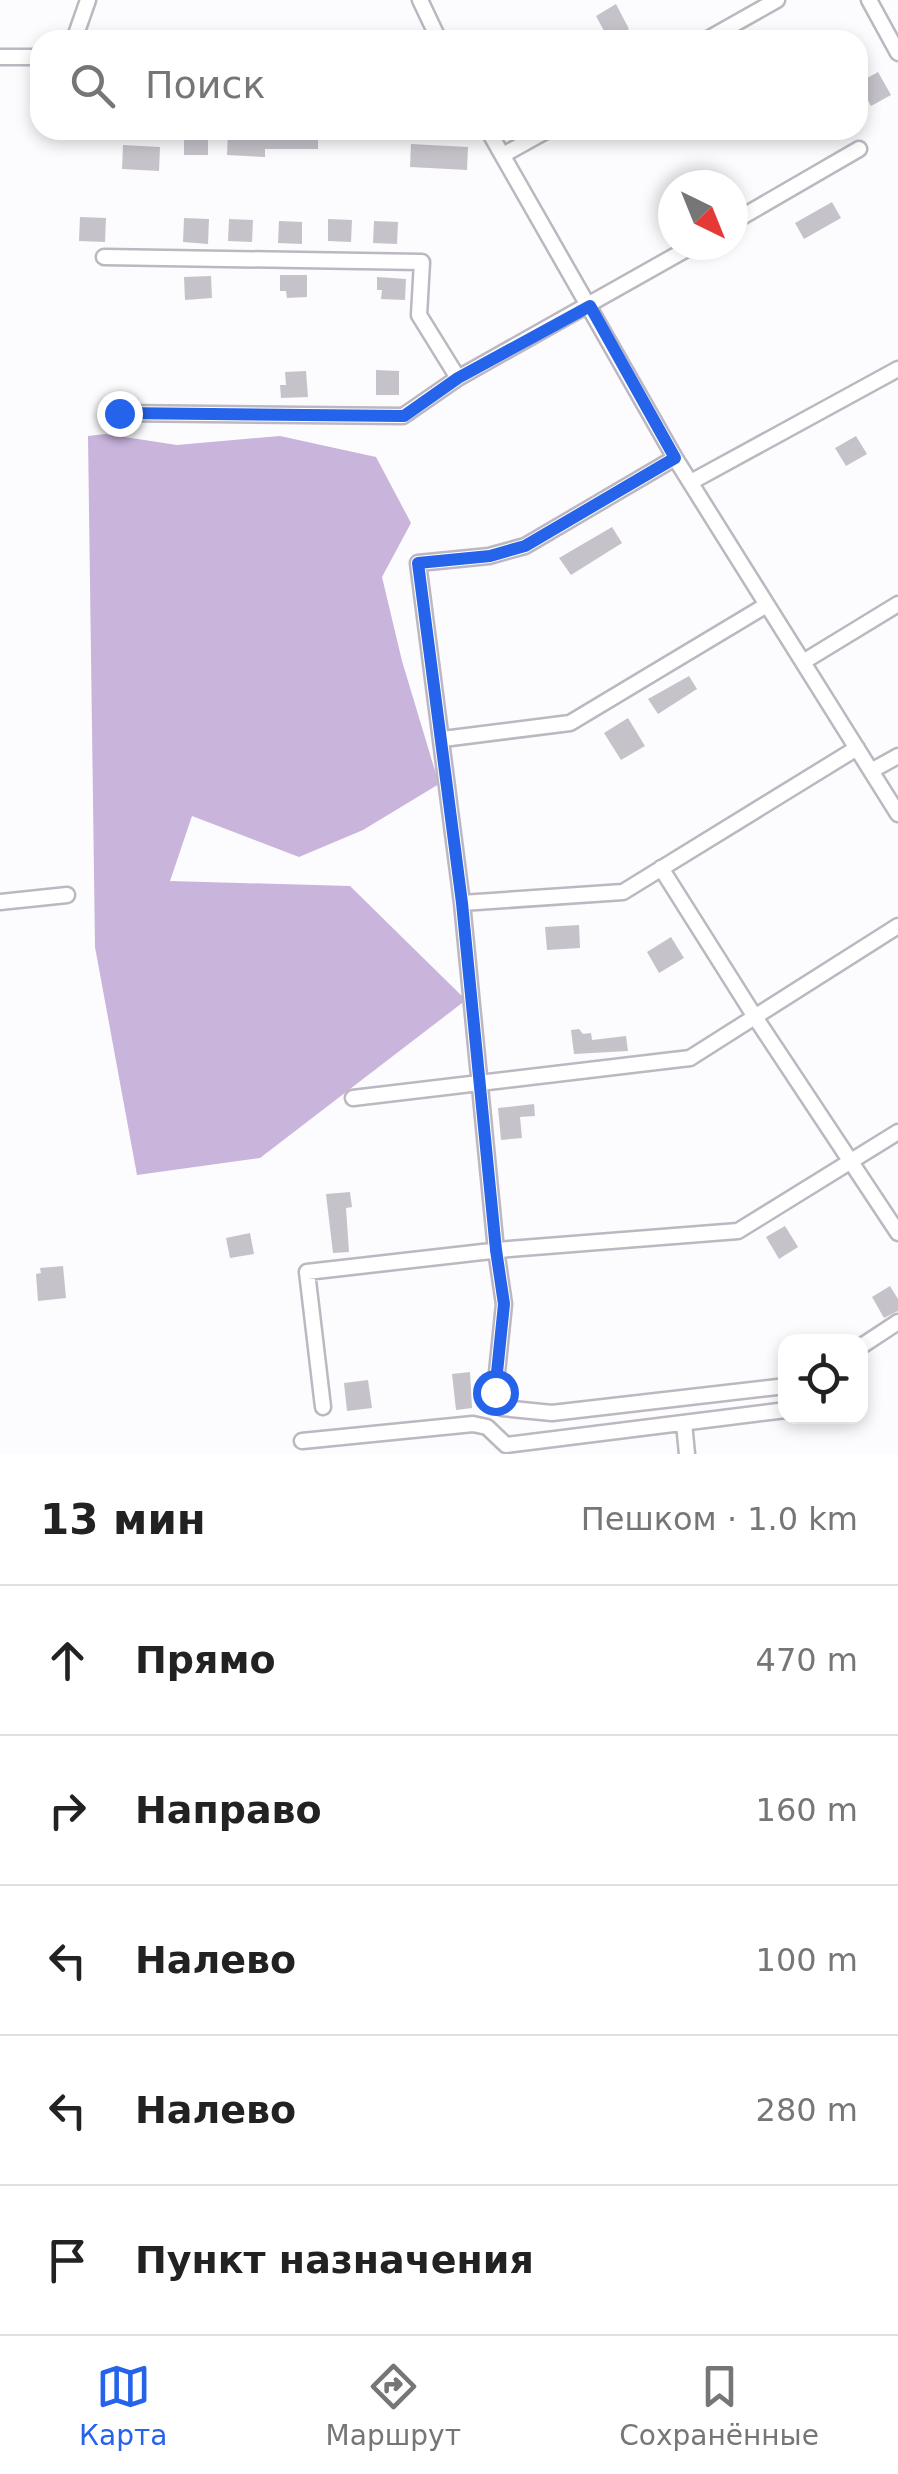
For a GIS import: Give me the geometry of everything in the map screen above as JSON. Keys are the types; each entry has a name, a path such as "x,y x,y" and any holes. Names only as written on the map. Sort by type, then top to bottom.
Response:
{"street":[{"path":"78,30 88,0"},
{"path":"420,0 435,30"},
{"path":"724,30 777,0"},
{"path":"868,0 898,53"},
{"path":"0,58 30,57"},
{"path":"494,140 675,458 898,814"},
{"path":"503,156 531,140"},
{"path":"748,213 858,149"},
{"path":"104,257 422,262 420,315 458,378"},
{"path":"119,413 404,416 458,378 668,260"},
{"path":"691,482 898,368"},
{"path":"675,458 525,546 490,556 418,563 443,738 504,1304 495,1392 502,1408 552,1413 778,1387"},
{"path":"803,662 898,604"},
{"path":"443,738 570,723 765,606"},
{"path":"462,903 623,892 856,748"},
{"path":"871,771 898,756"},
{"path":"662,868 898,1233"},
{"path":"0,902 67,895"},
{"path":"353,1098 690,1058 898,926"},
{"path":"323,1406 308,1272 496,1250 738,1230 898,1132"},
{"path":"868,1341 898,1322"},
{"path":"302,1441 473,1424 487,1427 507,1450 778,1411"},
{"path":"684,1423 687,1454"}],"shaded area":[{"path":"105,434 177,445 280,436 376,457 411,523 382,577 402,661 439,784 363,830 299,857 192,816 170,881 350,886 466,1000 260,1158 137,1175 95,947 88,436"}],"building":[{"path":"616,4 629,29 604,30 596,16"},
{"path":"878,72 891,95 871,106 868,78"},
{"path":"184,140 208,140 208,155 184,155"},
{"path":"228,140 318,140 318,149 265,149 265,157 227,155"},
{"path":"411,144 468,147 467,170 410,167"},
{"path":"123,145 160,147 159,171 122,169"},
{"path":"832,202 841,218 804,239 795,223"},
{"path":"80,217 106,218 105,242 79,241"},
{"path":"184,218 209,219 208,244 183,242"},
{"path":"229,219 253,220 252,242 228,241"},
{"path":"328,219 352,220 351,242 328,241"},
{"path":"279,221 302,222 302,244 278,243"},
{"path":"374,221 398,222 397,244 373,243"},
{"path":"280,275 307,275 307,297 287,298 286,291 280,291"},
{"path":"211,276 212,298 185,300 184,277"},
{"path":"377,277 406,279 405,300 381,299"},
{"path":"376,370 399,371 399,395 376,395"},
{"path":"306,371 308,397 281,398 285,372"},
{"path":"856,436 867,454 846,466 835,448"},
{"path":"612,527 622,543 571,575 559,558"},
{"path":"689,676 697,689 658,714 648,699"},
{"path":"628,718 645,746 621,760 604,733"},
{"path":"579,925 580,948 547,950 545,927"},
{"path":"671,937 684,958 659,973 647,952"},
{"path":"579,1029 583,1034 591,1033 592,1040 626,1036 628,1051 574,1054 571,1030"},
{"path":"534,1104 535,1116 520,1117 522,1138 501,1140 498,1108"},
{"path":"350,1192 352,1207 346,1208 349,1252 333,1253 326,1194"},
{"path":"785,1226 798,1247 779,1259 766,1237"},
{"path":"250,1233 254,1254 230,1258 226,1238"},
{"path":"63,1266 66,1298 38,1301 36,1274 41,1273 40,1268"},
{"path":"890,1286 898,1299 898,1311 884,1318 872,1297"},
{"path":"470,1372 472,1408 456,1410 452,1374"},
{"path":"368,1380 372,1408 347,1411 344,1383"}],"route":[{"path":"119,413 404,416 458,378 590,306 675,458 525,546 490,556 418,563 443,738 504,1304 495,1392"}]}
